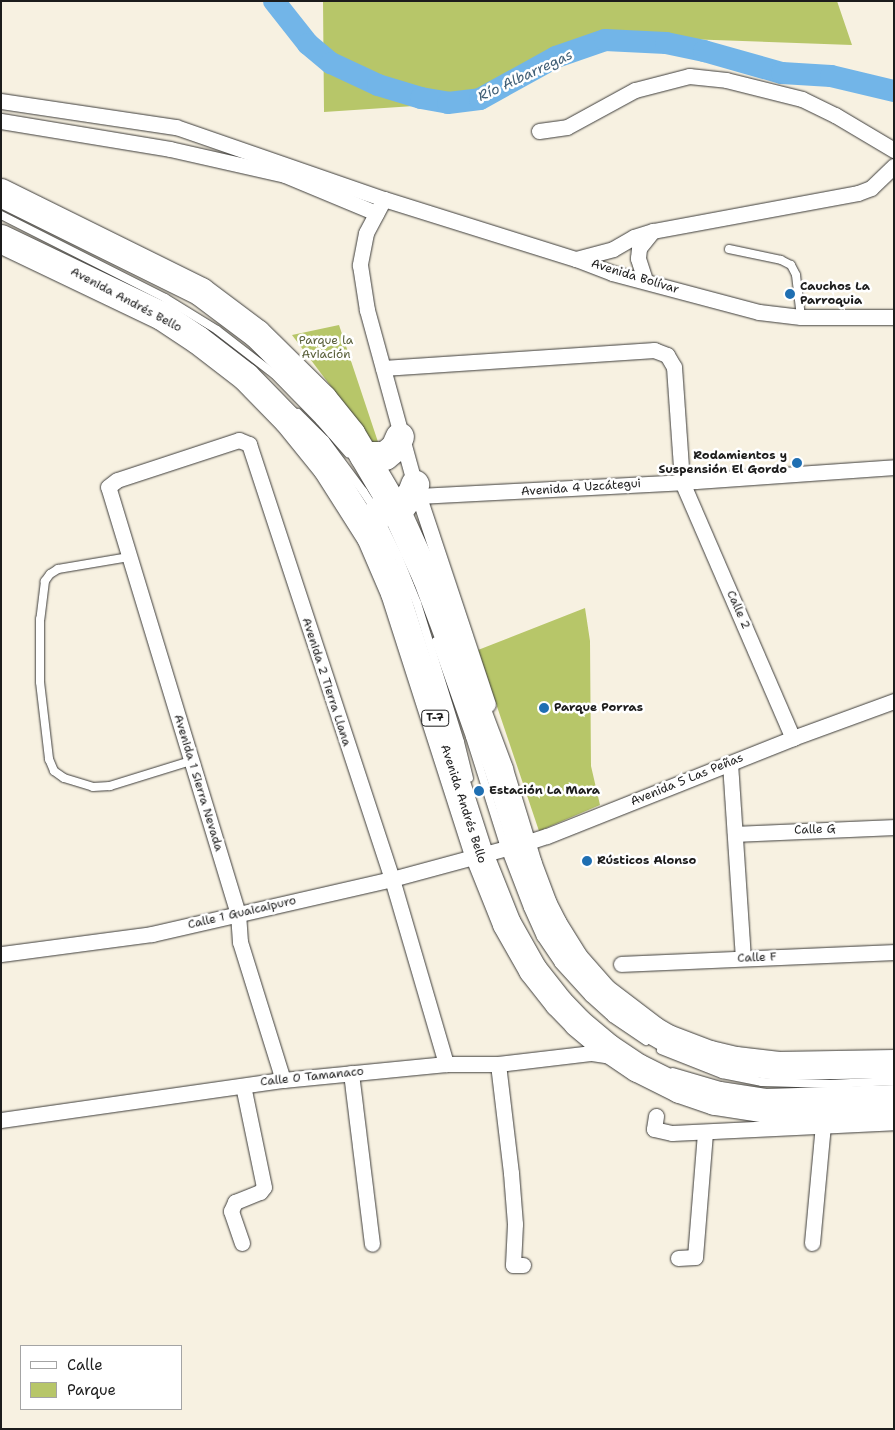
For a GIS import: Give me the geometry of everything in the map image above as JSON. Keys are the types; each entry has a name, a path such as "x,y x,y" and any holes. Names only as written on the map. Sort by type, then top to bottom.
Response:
{"highway":[{"name":"Avenida Andrés Bello","path":"1,192 201,292 257,334 323,399 350,434 359,460 392,500 433,595 499,770 497,849 506,924 533,970 558,1003 578,1023 624,1059 680,1089 730,1104 794,1109 891,1104"},
{"name":"Avenida Andrés Bello","path":"1,239 162,316 217,354 282,406 312,448 392,500"},
{"path":"359,460 385,456 395,448 400,437"},
{"name":"Avenida Andrés Bello","path":"392,500 395,593 497,849 543,905 574,959 603,992 654,1031 668,1039 710,1055 758,1065 894,1064"}],"street":[{"path":"539,131 567,127 635,90 688,76 734,82 802,99 835,115 894,150"},
{"name":"Avenida Bolívar","path":"1,101 176,127 384,199 576,259 612,273 645,280 750,310 801,317 894,317"},
{"path":"1,121 170,149 285,175 376,213"},
{"path":"576,259 613,249 653,231 858,193 888,179 894,166"},
{"path":"384,199 366,233 360,265 367,310 400,437 392,500"},
{"path":"645,280 638,258 639,248 653,231"},
{"path":"1,252 137,317 162,316"},
{"name":"Calle 2","path":"383,368 654,350 667,355 674,367 682,482 793,738"},
{"name":"Avenida 2 Tierra Llana","path":"108,488 117,480 239,440 249,444 392,878 446,1064"},
{"name":"Avenida 4 Uzcátegui","path":"392,500 894,467"},
{"name":"Avenida 1 Sierra Nevada","path":"108,488 238,914 240,942 283,1080"},
{"name":"Avenida 5 Las Peñas","path":"497,849 547,836 793,738 894,701"},
{"path":"730,763 743,958"},
{"name":"Calle G","path":"735,834 894,827"},
{"name":"Calle 1 Guaicaipuro","path":"1,954 152,934 392,878 497,849"},
{"name":"Calle F","path":"621,964 894,952"},
{"name":"Calle 0 Tamanaco","path":"1,1120 283,1080 351,1073 446,1064 498,1064 598,1052 624,1059"},
{"path":"498,1064 515,1224 513,1265 523,1266"},
{"path":"351,1073 372,1244"},
{"path":"242,1243 231,1210 235,1202 260,1192 264,1187 243,1086"},
{"path":"656,1116 654,1129 672,1133 705,1132 823,1124 891,1104"},
{"path":"812,1243 823,1124"},
{"path":"678,1258 695,1257 705,1132"}],"lane":[{"path":"1,215 165,298 217,330 274,374 359,460"},
{"path":"729,250 781,260 791,265 796,275 801,317"},
{"path":"57,254 83,267"},
{"path":"92,271 157,304 204,333"},
{"path":"229,352 261,380"},
{"path":"392,500 417,602 460,742 472,790"},
{"path":"129,557 58,569 50,574 45,581 40,619 40,682 49,759 54,771 64,778 93,787 110,786 191,761"},
{"path":"497,849 542,937 560,964 589,997 612,1018 642,1039 666,1053 722,1074 762,1082 830,1084 894,1081"},
{"path":"521,930 534,954"},
{"path":"665,1068 704,1082 766,1093 891,1104"}],"green space":[{"path":"323,1 837,1 852,45 629,37 594,41 474,102 324,112"},
{"name":"Parque la Aviación","path":"339,325 382,454 292,335"},
{"name":"Parque Porras","path":"585,608 590,641 591,766 600,805 539,831 478,650"}],"waterway":[{"name":"Río Albarregas","path":"274,1 308,44 331,63 378,85 421,98 448,103 480,99 556,57 605,40 666,43 704,51 782,73 831,76 894,91"}],"place":[{"name":"Cauchos La Parroquia","path":"790,294"},
{"name":"Rodamientos y Suspensión El Gordo","path":"797,463"},
{"name":"Parque Porras","path":"544,708"},
{"name":"Estación La Mara","path":"479,791"},
{"name":"Rústicos Alonso","path":"587,861"}]}
